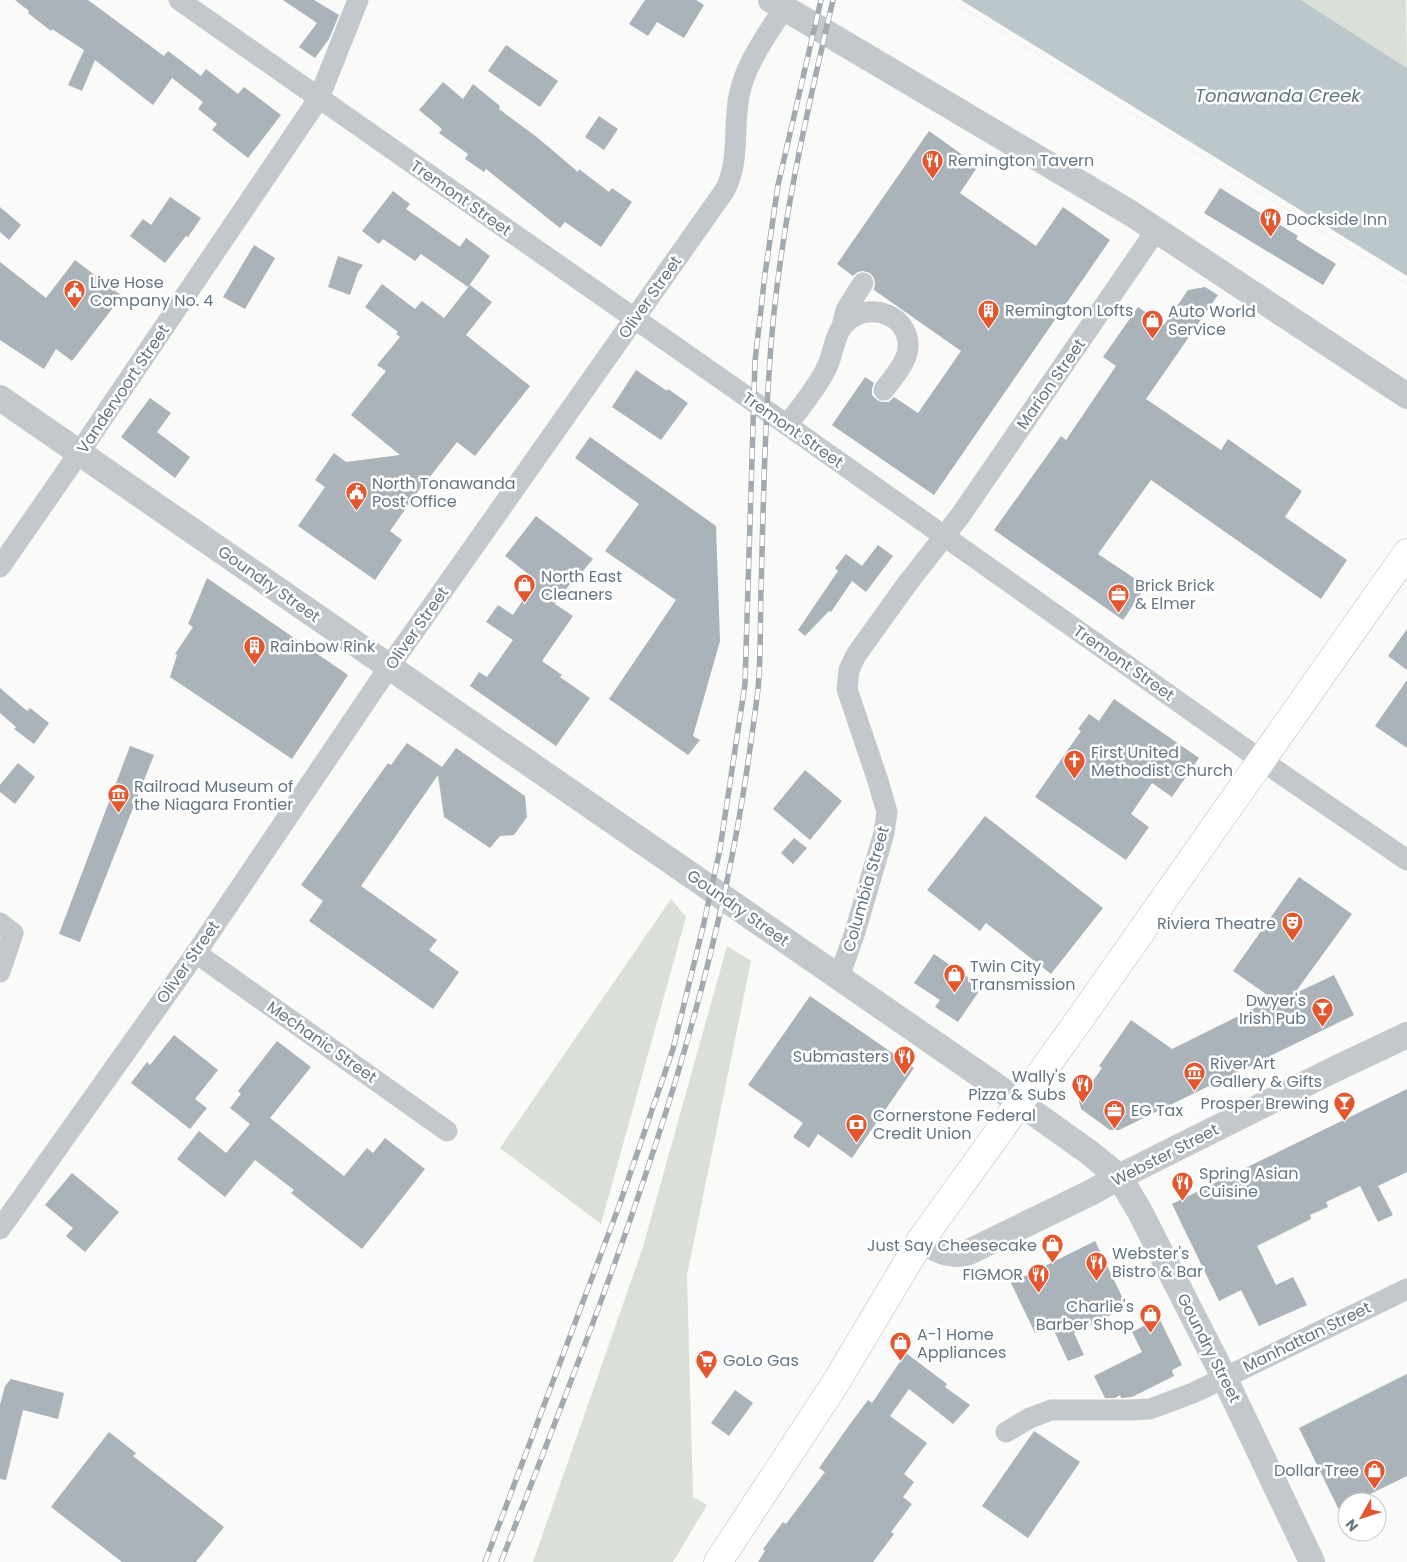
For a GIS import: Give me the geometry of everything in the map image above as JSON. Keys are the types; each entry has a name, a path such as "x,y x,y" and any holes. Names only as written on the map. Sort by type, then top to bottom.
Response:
{"main road":[{"path":"718,1562 835,1384 921,1240 1020,1103 1407,553"}],"street":[{"name":"Tremont Street","path":"179,0 787,425 1261,760 1407,860"},
{"name":"Vandervoort Street","path":"0,567 80,454 319,98 358,0"},
{"path":"777,4 1157,229 1407,396"},
{"name":"Oliver Street","path":"0,1229 196,953 389,667 725,190 733,168 739,97 743,79 777,4"},
{"name":"Marion Street","path":"944,537 1034,410 1157,229"},
{"path":"787,425 818,384 828,367 836,336 842,326 846,310 864,283"},
{"path":"842,326 856,315 870,311 883,312 894,318 904,331 908,344 906,358 884,390"},
{"name":"Goundry Street","path":"0,398 1020,1103 1090,1153 1119,1177 1139,1210 1224,1377 1312,1562"},
{"name":"Columbia Street","path":"839,977 855,932 884,833 887,812 847,689 849,670 860,649 944,537"},
{"path":"0,972 7,928"},
{"name":"Mechanic Street","path":"196,953 447,1131"},
{"name":"Webster Street","path":"921,1240 941,1252 960,1254 1082,1197 1333,1070 1407,1035"},
{"name":"Manhattan Street","path":"1006,1432 1030,1418 1050,1410 1150,1409 1193,1393 1407,1289"}],"shaded area":[{"path":"1301,0 1406,0 1407,68"},
{"path":"671,899 686,917 601,1224 500,1148"},
{"path":"727,946 751,961 687,1275 693,1497 707,1505 673,1562 533,1562 643,1247"}],"water":[{"name":"Tonawanda Creek","path":"950,0 1301,0 1407,68 1407,284"}],"pier":[{"path":"950,0 961,0 1407,276 1407,284"}],"building":[{"path":"15,0 88,0 164,56 168,51 201,76 206,69 238,94 244,87 281,115 248,158 212,130 217,124 198,109 203,102 172,78 153,105 95,60 82,91 68,85 84,50 52,29 51,31"},
{"path":"283,0 314,0 339,15 329,39 315,58 299,47 317,23"},
{"path":"645,0 696,0 704,5 684,38 657,22 648,36 629,24"},
{"path":"506,45 558,81 540,107 488,71"},
{"path":"443,82 463,99 473,84 500,106 499,109 538,138 578,172 579,169 609,192 612,188 632,202 601,247 565,222 560,228 486,169 484,172 465,159 468,154 439,133 442,129 419,110"},
{"path":"599,116 618,129 604,150 585,137"},
{"name":"Remington Lofts","path":"929,131 978,166 960,193 1036,246 1063,207 1110,240 934,495 832,425 865,377 874,383 872,395 877,400 889,402 894,397 918,413 961,351 874,290 874,278 870,273 863,271 853,276 837,264"},
{"name":"Dockside Inn","path":"1220,188 1298,236 1296,239 1336,264 1323,285 1204,213"},
{"path":"393,191 410,204 406,209 460,247 466,238 490,256 468,287 421,254 415,261 383,239 379,244 362,231"},
{"path":"170,197 201,218 188,237 186,236 165,263 130,236 143,219 151,225"},
{"path":"0,207 21,225 9,240 0,232"},
{"path":"254,245 275,258 245,309 223,297"},
{"path":"338,256 363,265 358,272 350,295 328,287"},
{"name":"Live Hose Company No. 4","path":"75,260 122,296 72,361 56,349 44,369 0,340 0,262 46,298"},
{"path":"382,284 415,309 422,301 444,318 470,285 492,302 466,335 530,386 475,456 457,442 428,477 390,531 402,540 375,580 298,526 325,487 315,480 334,453 346,462 400,455 351,415 386,371 377,365 400,337 396,334 398,332 365,307"},
{"path":"1205,287 1218,295 1146,399 1221,450 1228,439 1302,491 1285,517 1347,560 1321,599 1151,480 1098,554 1146,586 1123,620 994,530 1061,436 1066,440 1116,366 1103,357 1138,307 1164,325 1188,290"},
{"path":"636,370 688,403 661,440 612,407"},
{"path":"150,398 171,413 157,432 190,457 175,478 121,437"},
{"path":"590,437 716,526 720,641 693,736 700,740 688,755 609,699 676,600 605,551 639,504 575,458"},
{"path":"536,516 593,559 578,577 576,576 555,604 573,616 542,661 562,675 560,677 590,698 556,746 470,686 479,672 487,677 513,640 486,622 498,605 513,615 536,580 505,556"},
{"path":"878,545 893,556 866,592 852,581 831,612 829,611 805,636 798,630 838,571 835,568 846,554 862,566"},
{"name":"Rainbow Rink","path":"207,578 348,675 292,759 170,677 177,655 175,654 193,627 188,624"},
{"path":"1407,629 1407,670 1388,656"},
{"path":"1407,680 1407,748 1375,726"},
{"path":"0,688 27,711 30,708 49,723 34,744 14,729 16,727 0,713"},
{"name":"First United Methodist Church","path":"1114,699 1199,758 1172,797 1152,783 1131,814 1149,827 1126,860 1035,797 1081,731 1078,729 1089,714 1099,721"},
{"path":"407,743 442,767 456,748 525,796 527,817 514,835 500,836 490,848 444,817 438,775 361,886 437,940 429,950 459,972 433,1009 309,921 323,901 301,885 388,763 391,765"},
{"name":"Railroad Museum of the Niagara Frontier","path":"130,746 154,755 80,942 59,934"},
{"path":"18,763 35,777 15,804 0,792 0,785"},
{"path":"805,770 842,801 810,840 773,809"},
{"path":"985,816 1103,908 1051,974 986,923 980,931 927,890"},
{"path":"794,838 807,848 793,864 781,853"},
{"path":"1299,877 1352,914 1294,994 1334,975 1354,1015 1119,1130 1110,1130 1081,1109 1079,1101 1102,1068 1099,1066 1131,1020 1172,1049 1273,999 1233,971"},
{"name":"Twin City Transmission","path":"934,954 982,987 958,1022 935,1007 940,1000 914,983"},
{"path":"810,996 914,1068 852,1158 818,1134 809,1148 793,1137 803,1123 748,1085"},
{"path":"174,1035 218,1070 195,1099 207,1108 190,1129 131,1083 147,1062 150,1065"},
{"path":"277,1041 311,1067 270,1118 344,1176 367,1148 373,1153 385,1138 425,1169 362,1249 291,1193 294,1190 255,1160 225,1197 177,1159 199,1131 226,1153 250,1124 230,1108 241,1094 238,1091"},
{"path":"1407,1089 1407,1172 1378,1186 1393,1215 1378,1222 1360,1186 1326,1202 1328,1207 1310,1215 1311,1219 1257,1246 1276,1285 1293,1277 1307,1305 1259,1326 1241,1290 1219,1301 1172,1204"},
{"path":"72,1173 119,1212 85,1252 66,1236 73,1228 45,1205"},
{"path":"1095,1241 1127,1307 1074,1333 1084,1355 1068,1361 1051,1324 1035,1333 1011,1283"},
{"path":"1159,1318 1182,1365 1172,1370 1174,1376 1132,1397 1121,1398 1120,1395 1115,1398 1105,1398 1094,1376 1142,1352 1132,1332"},
{"path":"906,1353 947,1384 945,1387 970,1405 953,1424 909,1389 890,1416 927,1443 904,1474 914,1482 903,1497 912,1504 891,1532 894,1534 873,1562 758,1562 765,1551 763,1549 783,1522 786,1524 825,1472 819,1468 850,1424 868,1400 872,1403"},
{"path":"1407,1374 1407,1476 1374,1492 1337,1492 1337,1506 1299,1428"},
{"path":"11,1379 64,1393 58,1419 23,1410 6,1480 0,1479 0,1405 5,1386"},
{"name":"GoLo Gas","path":"735,1390 753,1403 729,1436 711,1423"},
{"path":"1034,1431 1080,1462 1028,1538 982,1506"},
{"path":"109,1432 136,1453 133,1456 224,1527 196,1562 122,1562 51,1507"}],"railway":[{"path":"485,1562 619,1206 673,1049 720,849 745,684 755,361 765,274 778,185 821,0"},
{"path":"501,1562 576,1368 646,1172 678,1073 706,973 729,871 747,769 758,689 766,428 778,279 802,139 833,0"}],"place":[{"name":"Remington Tavern","path":"932,179"},
{"name":"Dockside Inn","path":"1270,238"},
{"name":"Live Hose Company No. 4","path":"74,310"},
{"name":"Remington Lofts","path":"989,329"},
{"name":"Auto World Service","path":"1152,339"},
{"name":"North Tonawanda Post Office","path":"356,511"},
{"name":"North East Cleaners","path":"525,604"},
{"name":"Brick Brick & Elmer","path":"1119,613"},
{"name":"Rainbow Rink","path":"254,665"},
{"name":"First United Methodist Church","path":"1075,780"},
{"name":"Railroad Museum of the Niagara Frontier","path":"118,814"},
{"name":"Riviera Theatre","path":"1292,942"},
{"name":"Twin City Transmission","path":"954,994"},
{"name":"Dwyer's Irish Pub","path":"1322,1028"},
{"name":"Submasters","path":"905,1075"},
{"name":"River Art Gallery & Gifts","path":"1194,1091"},
{"name":"Wally's Pizza & Subs","path":"1082,1104"},
{"name":"Prosper Brewing","path":"1345,1122"},
{"name":"EG Tax","path":"1115,1129"},
{"name":"Cornerstone Federal Credit Union","path":"857,1143"},
{"name":"Spring Asian Cuisine","path":"1183,1201"},
{"name":"Just Say Cheesecake","path":"1053,1264"},
{"name":"Webster's Bistro & Bar","path":"1096,1281"},
{"name":"FIGMOR","path":"1039,1293"},
{"name":"Charlie's Barber Shop","path":"1150,1334"},
{"name":"A-1 Home Appliances","path":"901,1362"},
{"name":"GoLo Gas","path":"707,1379"},
{"name":"Dollar Tree","path":"1375,1489"}]}
